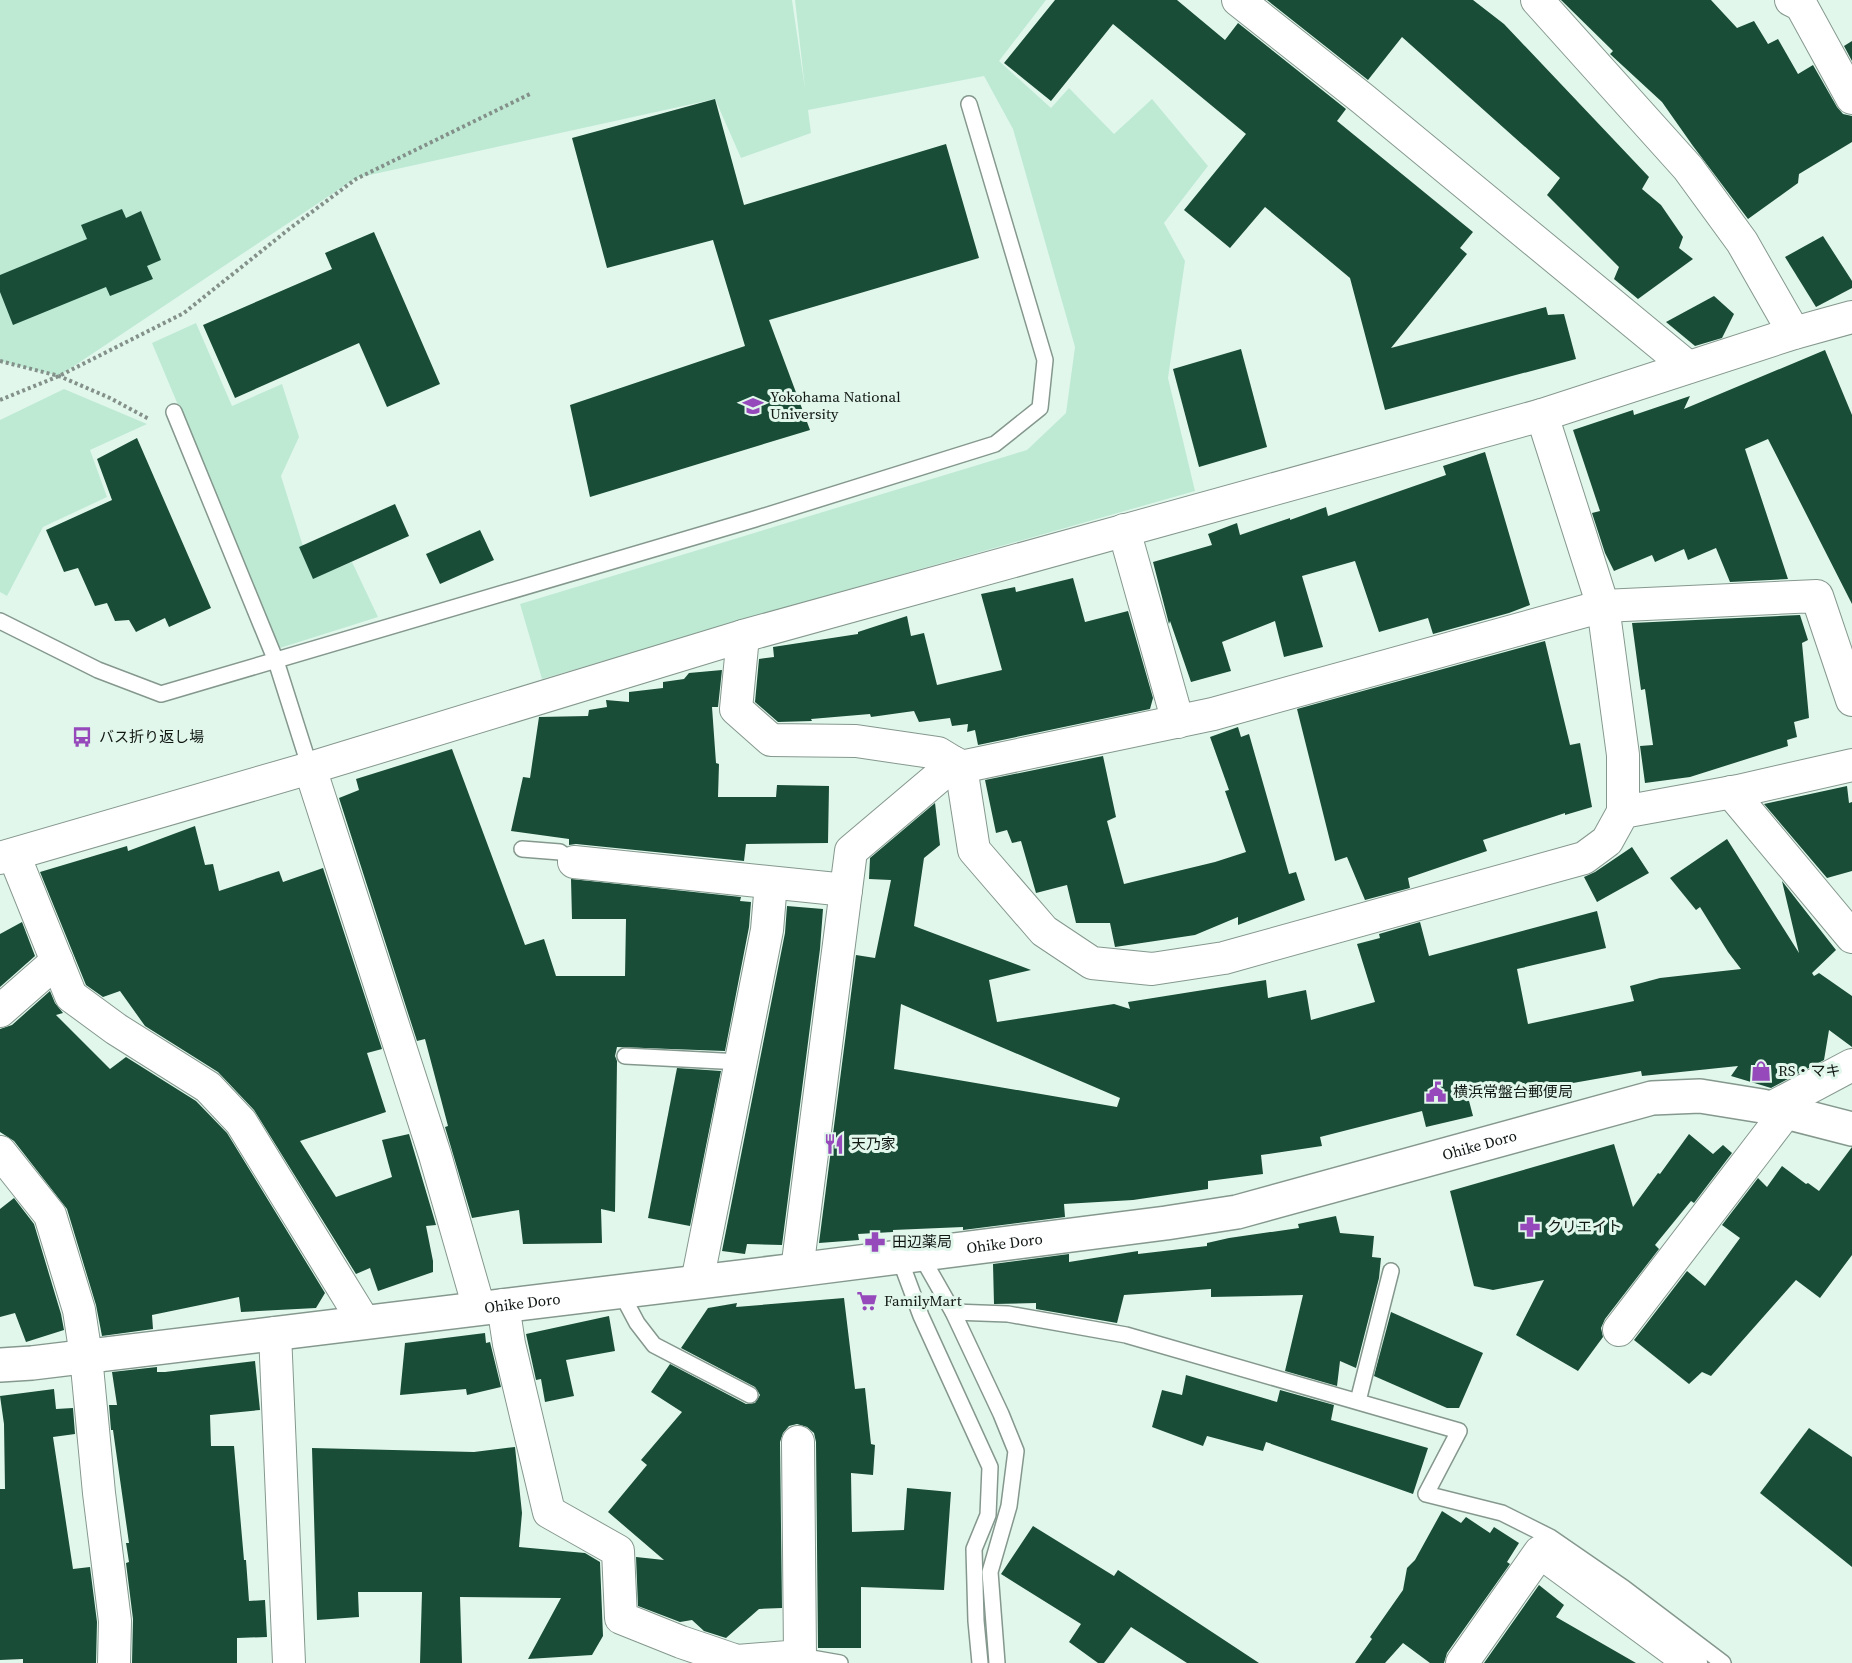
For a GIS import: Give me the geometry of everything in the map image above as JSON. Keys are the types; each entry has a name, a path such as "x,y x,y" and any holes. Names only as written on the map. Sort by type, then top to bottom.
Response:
{"street":[{"path":"1238,0 1363,99 1688,367"},
{"path":"1537,0 1688,168 1742,242 1823,325 1852,336"},
{"path":"1801,2 1852,98"},
{"path":"364,1322 241,1122 208,1086 116,1029 72,996 7,856 310,768 743,636 1542,415 1823,325"},
{"path":"743,636 736,709 771,740 856,741 938,753 958,765 974,850 1044,931 1092,963 1152,969 1224,958 1584,858 1607,841 1623,812 1623,754 1604,606 1542,415"},
{"path":"1125,530 1178,722"},
{"path":"797,1270 851,851 958,765 1213,714 1604,606 1817,596 1852,700"},
{"path":"1623,812 1731,792 1852,765"},
{"path":"310,768 435,1155 491,1306 509,1344 549,1512 618,1551 621,1618 736,1661 800,1656 798,1442"},
{"path":"1731,792 1852,937"},
{"path":"574,862 846,890"},
{"path":"697,1282 767,930 771,882"},
{"path":"0,1011 57,961"},
{"path":"1619,1330 1778,1110 1852,1065"},
{"name":"Ohike Doro","path":"0,1365 797,1270 1237,1212 1652,1098 1700,1096 1778,1110 1852,1129"},
{"path":"0,1152 50,1215 79,1310 115,1620 114,1663"},
{"path":"275,1333 289,1663"},
{"path":"1462,1663 1540,1552 1691,1663"}],"lane":[{"path":"0,621 98,670 161,694 744,523 995,444 1040,408 1045,360 969,104"},
{"path":"174,412 276,661 310,768"},
{"path":"522,849 561,852 574,862"},
{"path":"625,1056 741,1062"},
{"path":"909,1256 953,1312 1016,1451 1009,1506 990,1572 997,1663"},
{"path":"909,1256 921,1316 990,1467 988,1515 974,1549 980,1663"},
{"path":"1358,1401 1391,1271"},
{"path":"620,1291 637,1323 654,1345 750,1395"},
{"path":"953,1312 1008,1314 1126,1335 1459,1431 1426,1494 1503,1513 1550,1537 1624,1588 1723,1663"},
{"path":"800,1656 840,1663"}],"path":[{"path":"0,400 58,376 184,313 289,228 356,178 532,93"},
{"path":"0,361 58,376 110,398 154,422"}],"green space":[{"path":"0,0 792,0 805,89 795,0 1046,0 999,61 1051,108 1069,88 1114,134 1152,99 1208,166 1164,223 1185,261 1168,378 1195,491 542,679 520,604 1027,450 1066,413 1075,347 1013,129 984,76 808,110 811,133 741,158 715,99 356,178 59,376 0,361"},
{"path":"196,323 232,406 282,384 299,437 281,476 313,578 352,562 378,617 280,648 152,343"},
{"path":"64,389 147,424 90,450 107,497 43,527 7,596 0,592 0,420"}],"building":[{"path":"1055,0 1177,0 1225,40 1238,23 1346,109 1337,121 1473,232 1460,248 1467,254 1391,348 1546,307 1548,315 1564,314 1576,359 1385,410 1350,278 1265,207 1230,248 1184,210 1246,134 1113,24 1051,101 1004,63"},
{"path":"1267,0 1473,0 1504,24 1649,177 1642,189 1661,205 1683,237 1679,248 1693,259 1638,299 1614,279 1619,267 1547,195 1560,178 1402,37 1368,80"},
{"path":"1561,0 1711,0 1737,28 1754,21 1768,44 1778,39 1798,74 1813,65 1837,107 1843,114 1852,116 1852,142 1799,174 1798,183 1748,219 1662,102 1610,54 1613,51"},
{"path":"1852,41 1852,61 1844,46"},
{"path":"715,99 744,205 946,144 979,258 769,320 810,430 590,497 570,405 745,346 713,240 607,268 572,138"},
{"path":"122,209 126,218 141,211 161,260 147,266 153,279 110,296 106,287 13,325 0,292 0,275 87,239 81,225"},
{"path":"374,232 440,384 387,407 359,343 235,398 203,325 332,269 325,253"},
{"path":"1823,236 1852,281 1852,288 1816,307 1785,257"},
{"path":"1714,296 1734,314 1722,338 1695,346 1666,322"},
{"path":"1241,349 1267,447 1199,467 1173,369"},
{"path":"1825,350 1852,415 1852,604 1768,439 1745,449 1788,579 1730,582 1716,548 1688,560 1684,549 1655,562 1652,555 1614,571 1605,553 1592,513 1600,511 1573,430 1633,410 1634,415 1690,396 1684,409"},
{"path":"137,438 211,608 169,627 165,618 136,632 129,620 115,621 107,603 95,606 78,568 64,572 46,530 112,500 97,459"},
{"path":"1485,452 1530,605 1433,634 1428,618 1379,632 1355,561 1302,576 1323,647 1284,657 1275,621 1222,642 1231,671 1191,682 1170,621 1169,624 1153,562 1212,545 1208,534 1237,523 1240,535 1326,507 1328,516 1446,475 1443,466"},
{"path":"395,504 409,536 313,579 299,547"},
{"path":"480,530 494,560 440,584 426,554"},
{"path":"1073,578 1085,622 1128,611 1153,698 1150,709 978,745 975,730 967,732 968,724 952,726 950,718 919,722 914,711 871,717 870,714 811,719 812,721 778,722 755,702 759,659 774,657 773,647 858,634 858,632 907,616 911,636 924,633 937,685 1002,670 981,594 1015,587 1016,592"},
{"path":"1800,615 1808,640 1802,643 1809,718 1794,722 1797,737 1787,740 1788,746 1690,777 1645,783 1640,746 1653,745 1645,689 1641,690 1632,623"},
{"path":"1545,641 1570,745 1580,743 1592,807 1565,815 1565,813 1483,840 1487,851 1408,878 1410,888 1365,900 1347,857 1335,861 1297,709"},
{"path":"722,670 718,707 712,707 716,763 719,764 718,797 776,797 777,785 829,786 828,843 746,844 744,861 569,845 569,839 511,831 523,777 530,778 539,717 588,716 589,710 607,707 606,700 629,702 629,692 663,688 663,682 684,679 689,673"},
{"path":"1238,727 1241,737 1249,734 1289,874 1296,872 1305,900 1238,925 1238,917 1195,935 1115,947 1110,923 1076,923 1067,885 1036,893 1021,841 1012,843 1007,830 996,833 985,780 1103,756 1116,817 1107,821 1124,884 1215,862 1246,852 1225,791 1229,790 1210,737"},
{"path":"452,749 525,945 544,939 556,976 625,976 626,919 572,919 571,879 741,897 740,901 751,902 749,927 725,1051 617,1047 615,1056 617,1061 615,1212 601,1209 602,1243 523,1244 519,1210 472,1218 445,1127 448,1126 425,1039 417,1041 339,798 359,790 356,779"},
{"path":"1847,786 1849,803 1852,802 1852,871 1827,878 1764,804"},
{"path":"935,803 940,845 924,858 914,926 1031,970 989,980 997,1022 1114,1004 1130,1009 1128,1002 1266,980 1268,998 1306,990 1311,1020 1375,1002 1357,944 1380,938 1379,934 1420,922 1429,956 1597,911 1606,948 1517,969 1528,1024 1634,1001 1630,986 1660,978 1741,969 1700,907 1696,910 1670,878 1727,839 1799,953 1782,881 1836,950 1812,973 1814,976 1819,973 1852,996 1852,1047 1829,1030 1824,1060 1771,1088 1731,1076 1738,1066 1642,1076 1641,1071 1503,1098 1468,1097 1473,1116 1426,1127 1422,1111 1320,1137 1322,1146 1261,1155 1263,1174 1208,1181 1208,1189 1133,1200 1064,1204 1065,1217 963,1230 963,1227 893,1230 893,1232 858,1234 859,1240 819,1243 856,955 875,958 891,880 869,879 870,858","holes":["901,1004 1120,1098 1117,1107 894,1069"]},
{"path":"195,826 205,865 213,864 219,891 279,871 283,882 323,868 382,1049 367,1053 386,1112 300,1141 336,1197 392,1177 382,1140 409,1134 436,1225 426,1226 433,1272 378,1291 370,1268 356,1274 254,1110 218,1072 145,1026 120,991 103,997 86,985 40,872 127,846 128,851"},
{"path":"1632,847 1649,873 1597,902 1584,877"},
{"path":"787,906 823,909 820,949 782,1245 747,1244 745,1254 722,1251 785,933"},
{"path":"22,922 35,956 0,987 0,934"},
{"path":"50,991 55,1003 63,1013 56,1015 110,1069 126,1057 196,1101 227,1133 325,1293 316,1308 241,1312 239,1297 152,1315 153,1329 102,1336 96,1305 67,1209 14,1141 0,1132 0,1029 12,1025"},
{"path":"677,1068 721,1071 690,1226 648,1218"},
{"path":"1689,1134 1713,1154 1723,1145 1732,1153 1694,1203 1691,1201 1655,1245 1659,1249 1605,1319 1601,1328 1603,1337 1578,1371 1516,1335 1544,1280 1493,1290 1474,1286 1450,1191 1614,1144 1633,1207"},
{"path":"1852,1147 1852,1255 1820,1298 1796,1280 1711,1376 1702,1372 1689,1384 1634,1340 1687,1271 1705,1286 1740,1238 1722,1225 1758,1178 1767,1187 1782,1166 1819,1191"},
{"path":"14,1198 34,1224 64,1330 26,1342 15,1313 0,1317 0,1209"},
{"path":"1336,1216 1340,1233 1374,1236 1372,1257 1381,1258 1379,1278 1356,1368 1340,1361 1337,1386 1285,1371 1303,1295 1211,1297 1211,1289 1124,1295 1117,1323 1036,1309 1036,1303 994,1304 993,1264 1069,1254 1069,1262 1138,1251 1138,1254 1207,1246 1207,1243 1229,1238 1299,1228 1298,1224"},
{"path":"844,1298 855,1389 865,1388 871,1444 875,1445 873,1475 851,1473 852,1532 904,1530 907,1488 951,1492 944,1590 861,1587 861,1648 818,1648 816,1442 814,1433 807,1427 797,1424 789,1426 780,1442 782,1608 759,1609 726,1638 704,1631 692,1620 680,1622 638,1606 636,1557 664,1560 608,1512 647,1465 641,1460 682,1412 651,1392 670,1364 746,1404 755,1403 760,1395 755,1387 681,1348 708,1308 737,1303 736,1307"},
{"path":"1391,1312 1483,1353 1459,1408 1447,1408 1374,1376"},
{"path":"609,1316 615,1351 566,1360 574,1396 545,1402 541,1379 536,1380 526,1334"},
{"path":"485,1333 486,1343 490,1342 501,1387 467,1395 466,1389 400,1395 405,1343"},
{"path":"255,1361 260,1410 210,1415 211,1446 234,1446 249,1601 265,1600 267,1637 237,1638 237,1663 132,1663 133,1619 126,1563 129,1562 126,1543 129,1543 109,1405 117,1405 112,1372 157,1367 157,1372 165,1372"},
{"path":"1186,1375 1277,1402 1280,1390 1334,1405 1331,1420 1428,1448 1413,1494 1266,1442 1263,1451 1207,1436 1203,1446 1152,1427 1162,1390 1182,1395"},
{"path":"54,1389 56,1409 73,1408 75,1434 53,1437 73,1569 90,1567 97,1622 96,1663 23,1663 23,1659 0,1660 0,1489 5,1489 4,1424 0,1396"},
{"path":"1809,1428 1852,1457 1852,1567 1760,1493"},
{"path":"515,1447 522,1513 519,1547 585,1553 600,1562 603,1636 592,1655 528,1659 561,1598 460,1597 462,1663 420,1663 422,1592 358,1592 359,1617 317,1620 312,1448 474,1452"},
{"path":"1442,1511 1461,1523 1466,1517 1490,1533 1494,1527 1519,1543 1507,1562 1510,1564 1447,1653 1444,1663 1430,1663 1403,1643 1385,1663 1355,1663 1403,1590 1407,1568 1415,1560"},
{"path":"1033,1526 1114,1576 1118,1570 1259,1663 1187,1663 1131,1627 1104,1663 1098,1663 1069,1642 1081,1624 1001,1574"},
{"path":"1539,1585 1564,1605 1556,1617 1636,1663 1484,1663"}],"place":[{"name":"Yokohama National University","path":"753,406"},
{"name":"バス折り返し場","path":"82,737"},
{"name":"RS・マキ","path":"1761,1071"},
{"name":"横浜常盤台郵便局","path":"1436,1092"},
{"name":"天乃家","path":"834,1144"},
{"name":"クリエイト","path":"1530,1227"},
{"name":"田辺薬局","path":"875,1242"},
{"name":"FamilyMart","path":"867,1301"}]}
